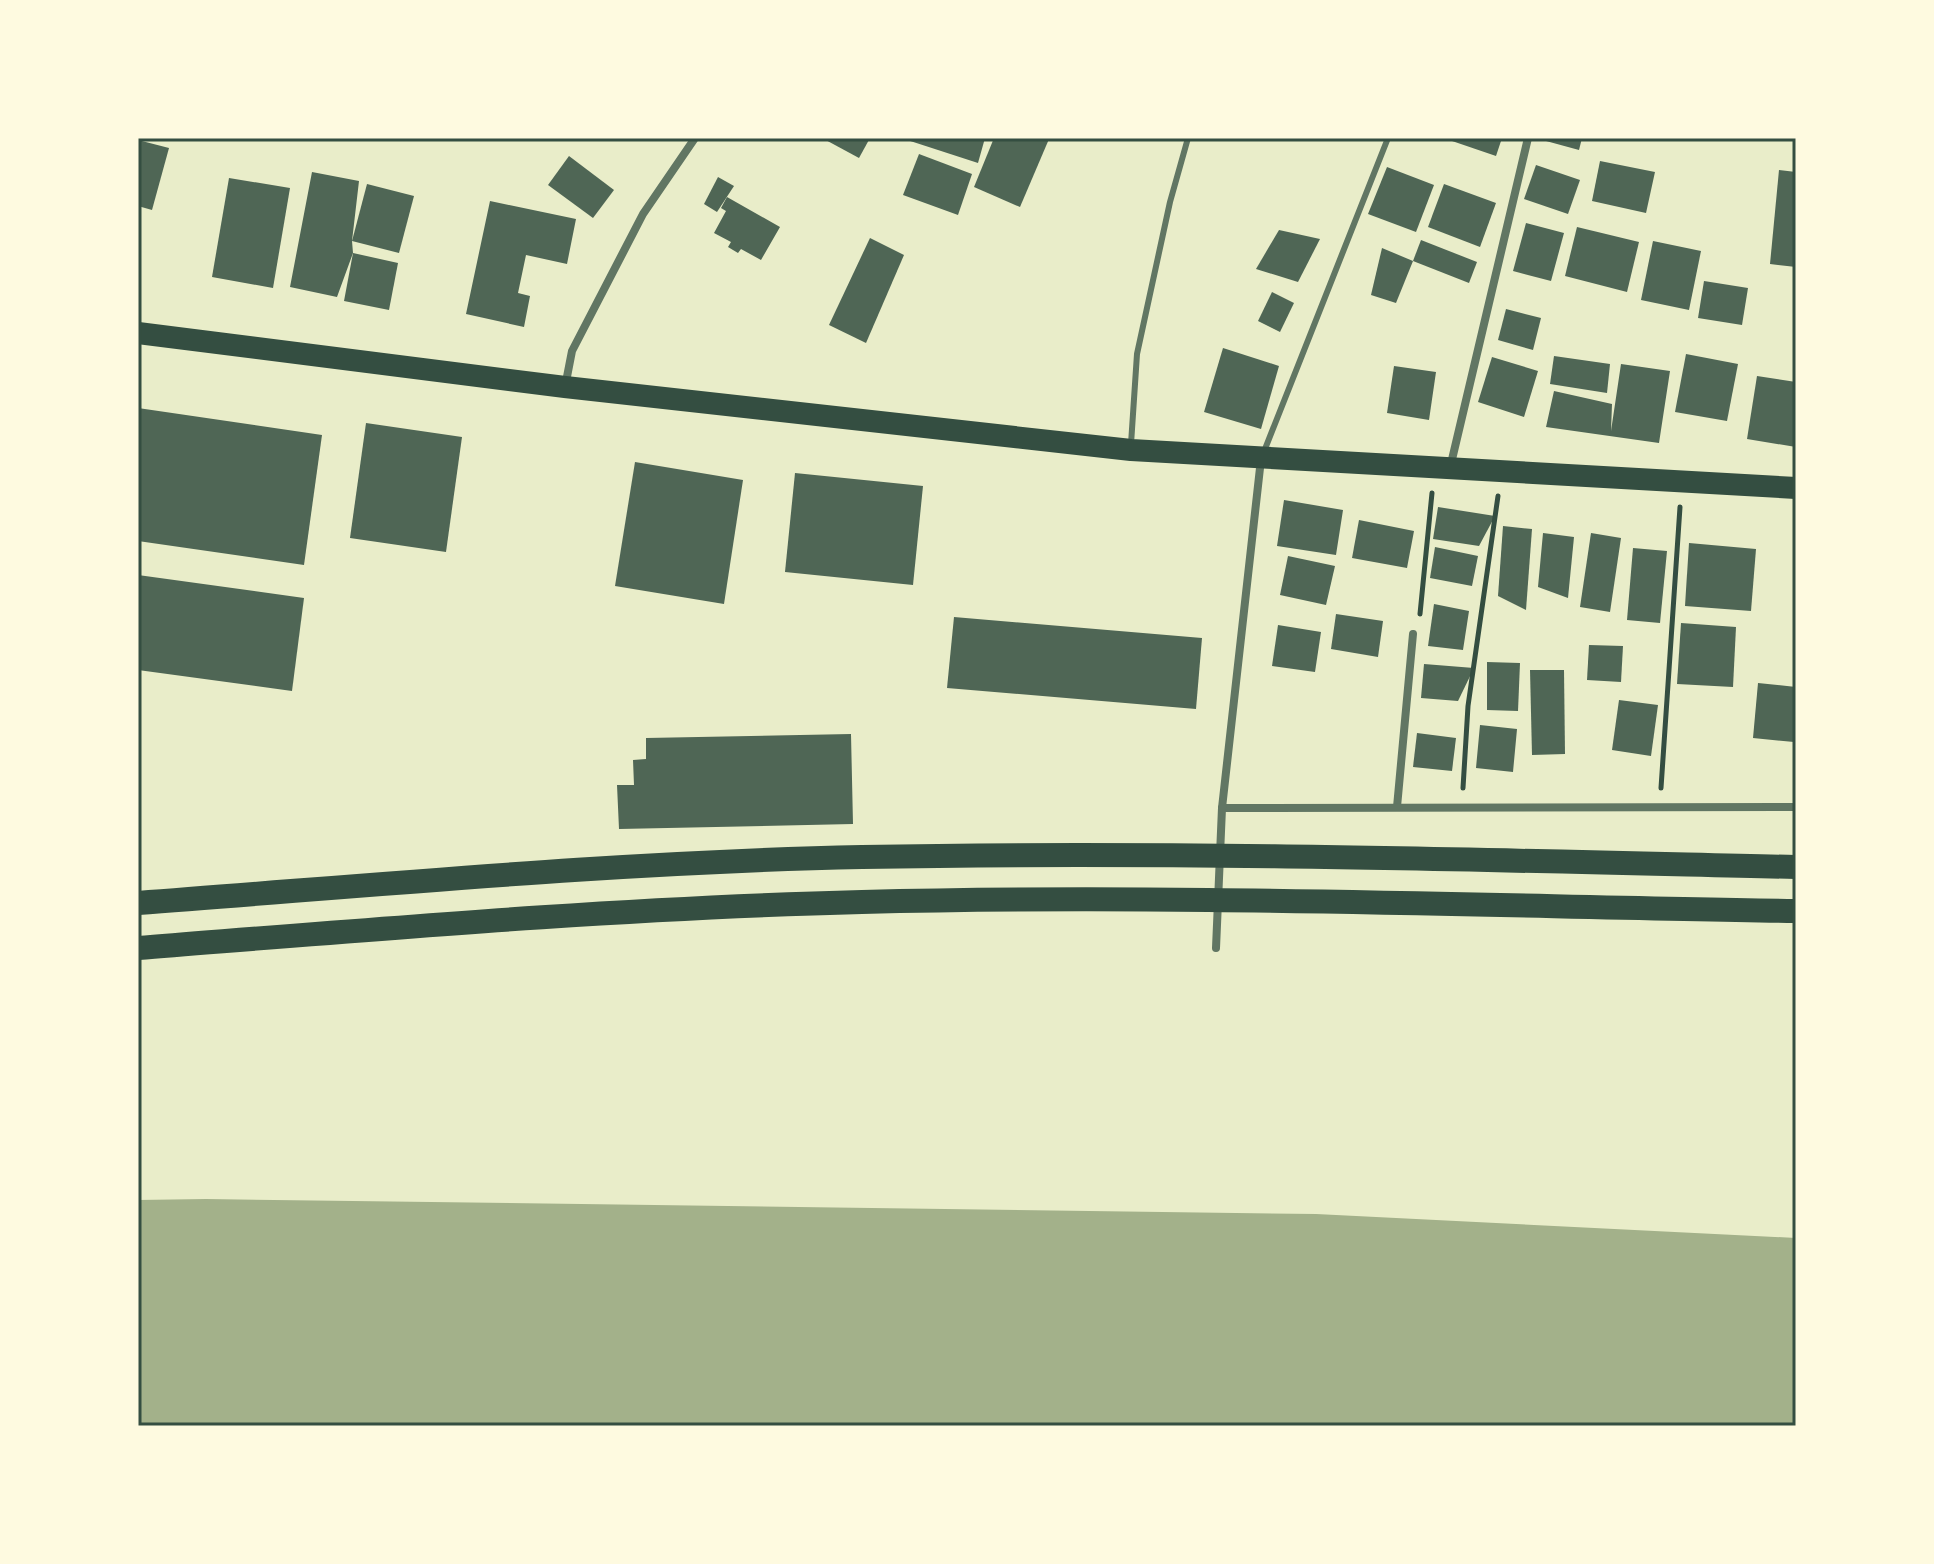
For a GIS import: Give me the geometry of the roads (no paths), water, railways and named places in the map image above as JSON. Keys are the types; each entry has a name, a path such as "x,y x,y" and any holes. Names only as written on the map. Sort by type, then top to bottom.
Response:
{"highway":[{"path":"138,333 565,387 1131,450 1796,488"},
{"path":"138,903 668,865 859,857 1232,855 1796,867"},
{"path":"138,948 674,908 863,902 1234,900 1796,911"}],"street":[{"path":"565,387 572,351 643,214 695,138"},
{"path":"1442,468 1528,138"},
{"path":"1216,948 1222,808 1261,458"},
{"path":"1397,807 1413,634"},
{"path":"1222,808 1796,807"}],"lane":[{"path":"1131,450 1137,354 1170,202 1188,138"},
{"path":"1261,458 1388,138"}]}
